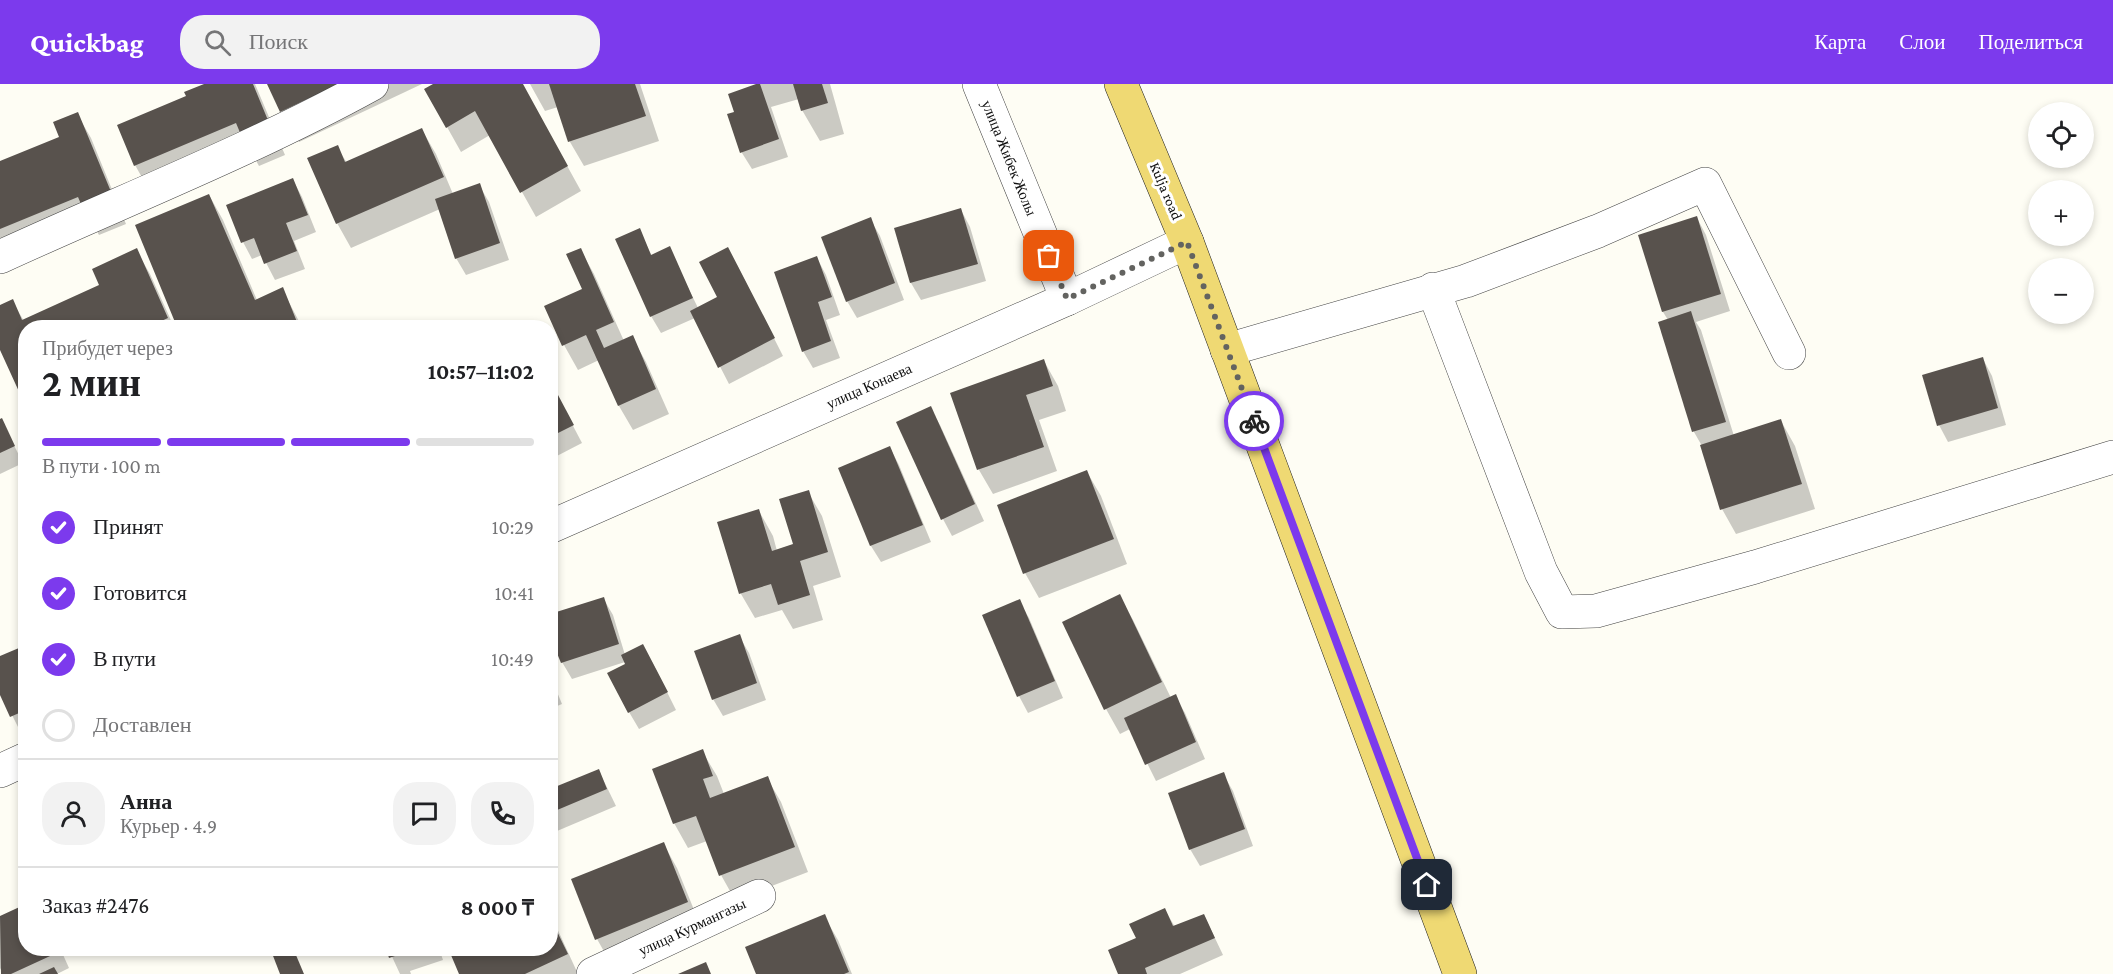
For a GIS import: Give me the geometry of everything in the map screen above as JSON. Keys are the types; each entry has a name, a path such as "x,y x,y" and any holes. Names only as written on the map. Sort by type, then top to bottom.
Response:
{"main road":[{"name":"Kulja road","path":"1121,84 1187,242 1460,974"}],"street":[{"path":"0,257 195,172 330,107 372,84"},
{"name":"улица Жибек Жолы","path":"979,84 1067,299"},
{"path":"1227,350 1466,281 1598,231 1705,184 1789,353"},
{"name":"улица Конаева","path":"558,523 1067,299 1187,242"},
{"path":"1433,289 1541,572 1562,612 1596,611 1755,567 2113,457"},
{"path":"0,771 18,763"},
{"name":"улица Курмангазы","path":"593,974 759,896"}],"building":[{"path":"204,84 253,84 272,130 244,142 236,123 134,166 117,125 186,96 184,92"},
{"path":"267,84 339,84 280,112"},
{"path":"433,84 523,84 568,166 520,193 475,111 446,128 424,89"},
{"path":"549,84 635,84 646,116 568,142"},
{"path":"760,84 779,139 740,153 727,114 734,112 728,94"},
{"path":"793,84 822,84 828,103 801,111"},
{"path":"78,112 114,199 84,211 78,197 0,229 0,161 59,137 53,122"},
{"path":"422,128 444,177 336,224 307,158 338,145 345,162"},
{"path":"293,178 308,215 286,223 297,251 264,264 254,238 241,243 226,205"},
{"path":"480,183 500,243 455,259 435,199"},
{"path":"209,194 255,300 283,287 296,320 174,320 135,225"},
{"path":"961,208 978,264 910,283 894,228"},
{"path":"1697,216 1721,294 1662,312 1638,235"},
{"path":"871,217 895,283 846,302 821,237"},
{"path":"640,228 651,255 670,246 693,298 650,317 615,239"},
{"path":"728,247 775,338 718,368 690,311 717,297 699,262"},
{"path":"137,248 168,318 164,320 22,320 99,285 92,269"},
{"path":"581,248 614,322 596,330 604,348 633,335 656,389 618,406 586,335 562,346 558,337 558,320 550,320 544,306 582,289 566,254"},
{"path":"817,256 832,297 818,302 831,341 802,352 774,272"},
{"path":"13,299 22,320 18,320 18,389 0,350 0,305"},
{"path":"1691,311 1726,422 1692,432 1658,322"},
{"path":"1983,357 1998,408 1937,426 1922,375"},
{"path":"1044,359 1053,386 1026,395 1044,447 977,470 950,393"},
{"path":"558,395 574,425 558,433"},
{"path":"931,406 975,504 941,520 896,422"},
{"path":"2,418 15,446 0,453 0,419"},
{"path":"1781,419 1802,484 1720,510 1700,445"},
{"path":"890,446 923,525 870,546 838,468"},
{"path":"1087,470 1114,539 1023,574 997,505"},
{"path":"809,490 828,552 800,561 810,595 778,605 771,584 739,594 717,522 759,509 772,551 793,544 779,499"},
{"path":"1120,594 1162,682 1104,710 1062,622"},
{"path":"604,597 619,644 561,663 558,656 558,611"},
{"path":"1020,599 1055,681 1017,697 982,615"},
{"path":"740,634 757,683 712,700 694,651"},
{"path":"643,644 668,692 628,713 607,673 625,664 621,655"},
{"path":"18,648 18,714 10,717 0,695 0,656"},
{"path":"1176,694 1196,742 1145,765 1124,718"},
{"path":"703,749 713,776 703,779 710,798 768,776 795,847 719,876 696,816 673,824 652,769"},
{"path":"599,769 607,789 558,810 558,786"},
{"path":"1224,772 1245,829 1189,850 1168,793"},
{"path":"664,842 688,902 595,940 571,879"},
{"path":"18,908 18,956 50,956 11,974 1,974 0,916"},
{"path":"1165,908 1173,926 1204,914 1215,938 1145,968 1147,974 1118,974 1108,950 1136,938 1129,924"},
{"path":"825,914 849,972 844,974 756,974 745,947"},
{"path":"558,933 568,954 525,974 459,974 451,956 558,956"},
{"path":"273,956 296,956 304,974 280,974"},
{"path":"706,962 711,974 678,974"},
{"path":"54,967 58,974 39,974"}],"way so far":[{"path":"1049,256 1067,299 1187,242 1254,421"}],"route":[{"path":"1254,421 1427,885"}]}
